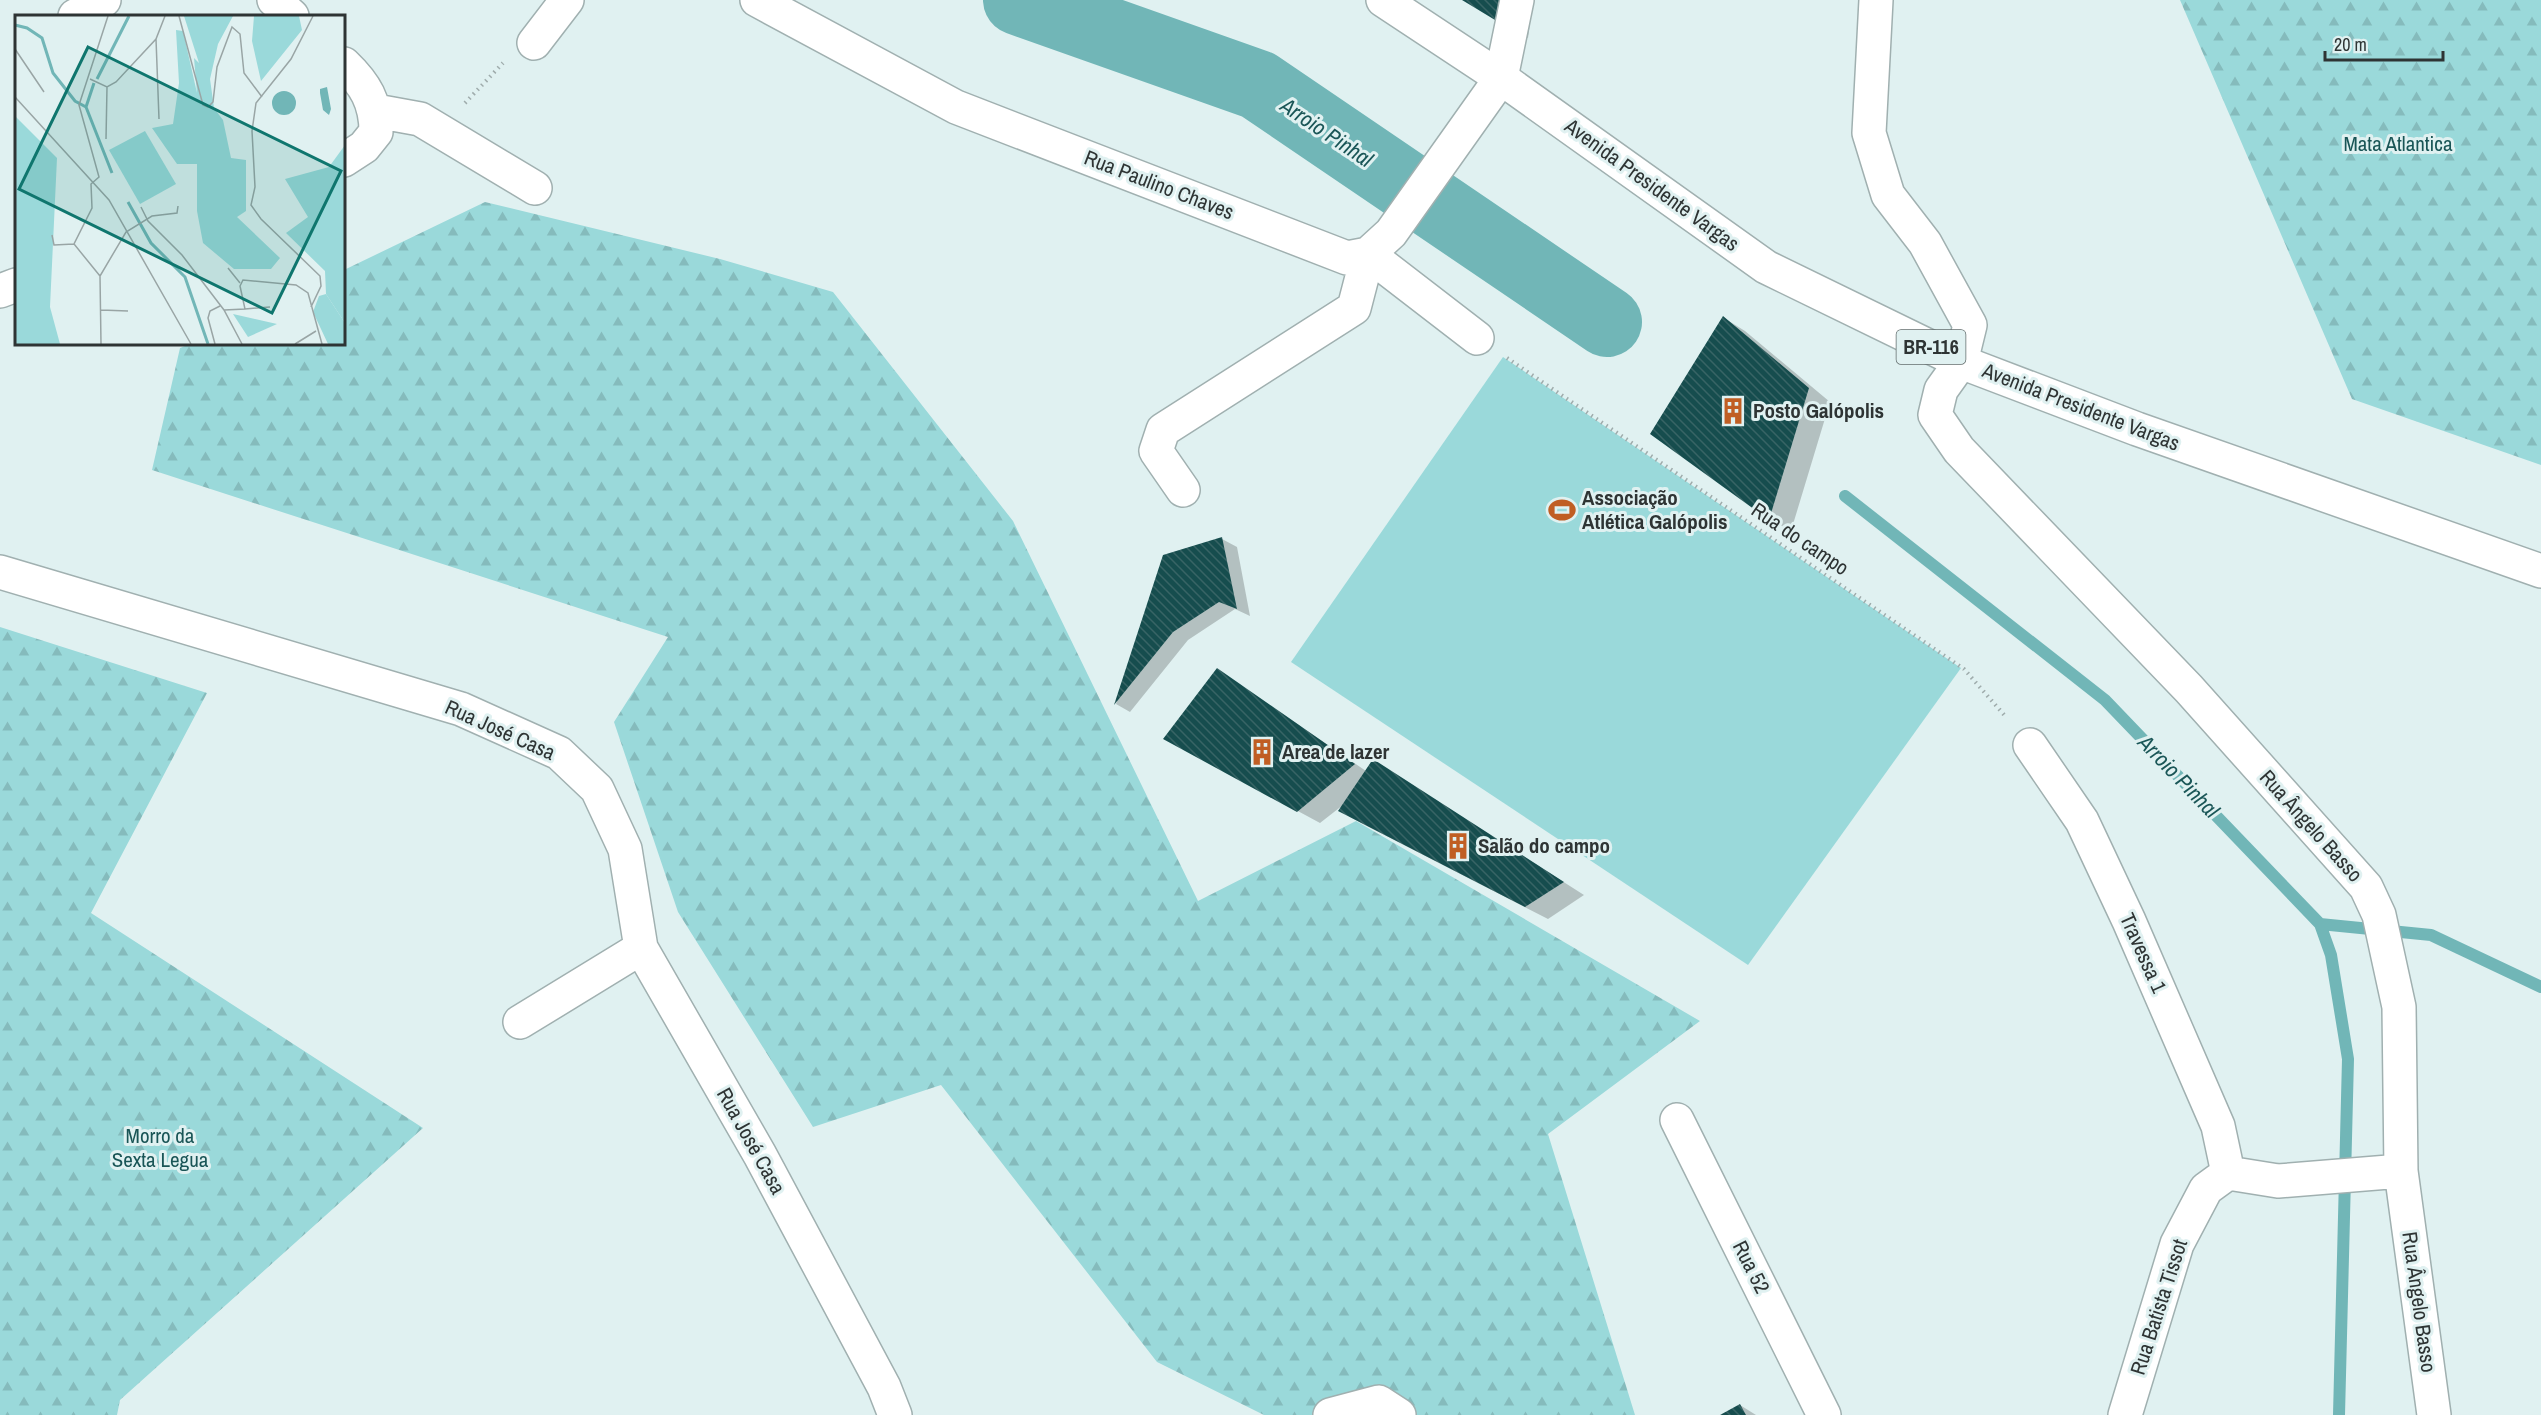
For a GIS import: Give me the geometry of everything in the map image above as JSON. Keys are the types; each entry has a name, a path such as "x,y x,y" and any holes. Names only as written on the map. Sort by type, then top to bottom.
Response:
{"street":[{"path":"77,15 104,0"},
{"path":"274,0 291,15"},
{"path":"534,43 567,0"},
{"name":"Rua Paulino Chaves","path":"758,0 956,107 1347,258 1379,244"},
{"name":"Avenida Presidente Vargas","path":"1383,0 1501,78 1766,267 1961,362 2137,429 2541,571"},
{"path":"1184,490 1156,451 1162,430 1354,308 1379,244 1501,78 1517,0"},
{"path":"1876,0 1869,133 1888,195 1925,243 1970,325 1961,362"},
{"path":"345,65 368,92 376,111 376,132 364,147 345,159"},
{"path":"376,111 420,119 535,188"},
{"path":"1379,244 1477,338"},
{"path":"0,291 15,285"},
{"name":"Rua Ângelo Basso","path":"1961,362 1941,390 1935,414 1959,450 2189,689 2366,887 2379,915 2399,1006 2386,1173 2434,1415"},
{"name":"Rua José Casa","path":"0,572 461,709 559,753 597,789 625,849 640,948 760,1155 884,1387 896,1415"},
{"name":"Travessa 1","path":"2030,745 2082,821 2129,921 2218,1126 2228,1173"},
{"path":"520,1022 640,948"},
{"name":"Rua 52","path":"1677,1120 1824,1415"},
{"path":"2228,1173 2278,1181 2386,1173"},
{"name":"Rua Batista Tissot","path":"2125,1415 2177,1244 2206,1189 2228,1173"},
{"path":"1330,1415 1379,1402 1399,1415"}],"path":[{"path":"438,130 514,52 534,43"},
{"name":"Rua do campo","path":"1477,338 1964,669 2030,745"}],"green space":[{"name":"Mata Atlantica","path":"2180,0 2541,0 2541,465 2352,399"},
{"path":"485,202 720,259 833,292 1013,521 1198,901 1356,821 1700,1021 1548,1134 1635,1415 1264,1415 1157,1362 941,1085 813,1127 678,912 614,722 668,637 152,470 180,348 188,345 345,345 345,270"},
{"name":"Associação Atlética Galópolis","path":"1503,357 1961,668 1748,965 1291,662"},
{"name":"Morro da Sexta Legua","path":"0,627 207,693 91,913 423,1128 120,1400 117,1415 0,1415"}],"building":[{"path":"1462,0 1503,0 1500,23"},
{"name":"Posto Galópolis","path":"1723,316 1809,388 1769,520 1650,434"},
{"path":"1222,537 1237,609 1219,602 1173,632 1114,705 1163,555"},
{"name":"Area de lazer","path":"1217,668 1355,764 1297,812 1163,739"},
{"name":"Salão do campo","path":"1373,759 1564,882 1525,907 1338,811"},
{"path":"1740,1404 1746,1415 1720,1415"}],"waterway":[{"name":"Arroio Pinhal","path":"1018,0 1258,85 1607,322"},
{"name":"Arroio Pinhal","path":"1845,496 2105,700 2320,924 2431,935 2541,987"},
{"path":"2320,924 2331,955 2348,1059 2339,1415"}],"place":[{"name":"Posto Galópolis","path":"1733,411"},
{"name":"Associação Atlética Galópolis","path":"1562,510"},
{"name":"Area de lazer","path":"1262,752"},
{"name":"Salão do campo","path":"1458,846"}]}
